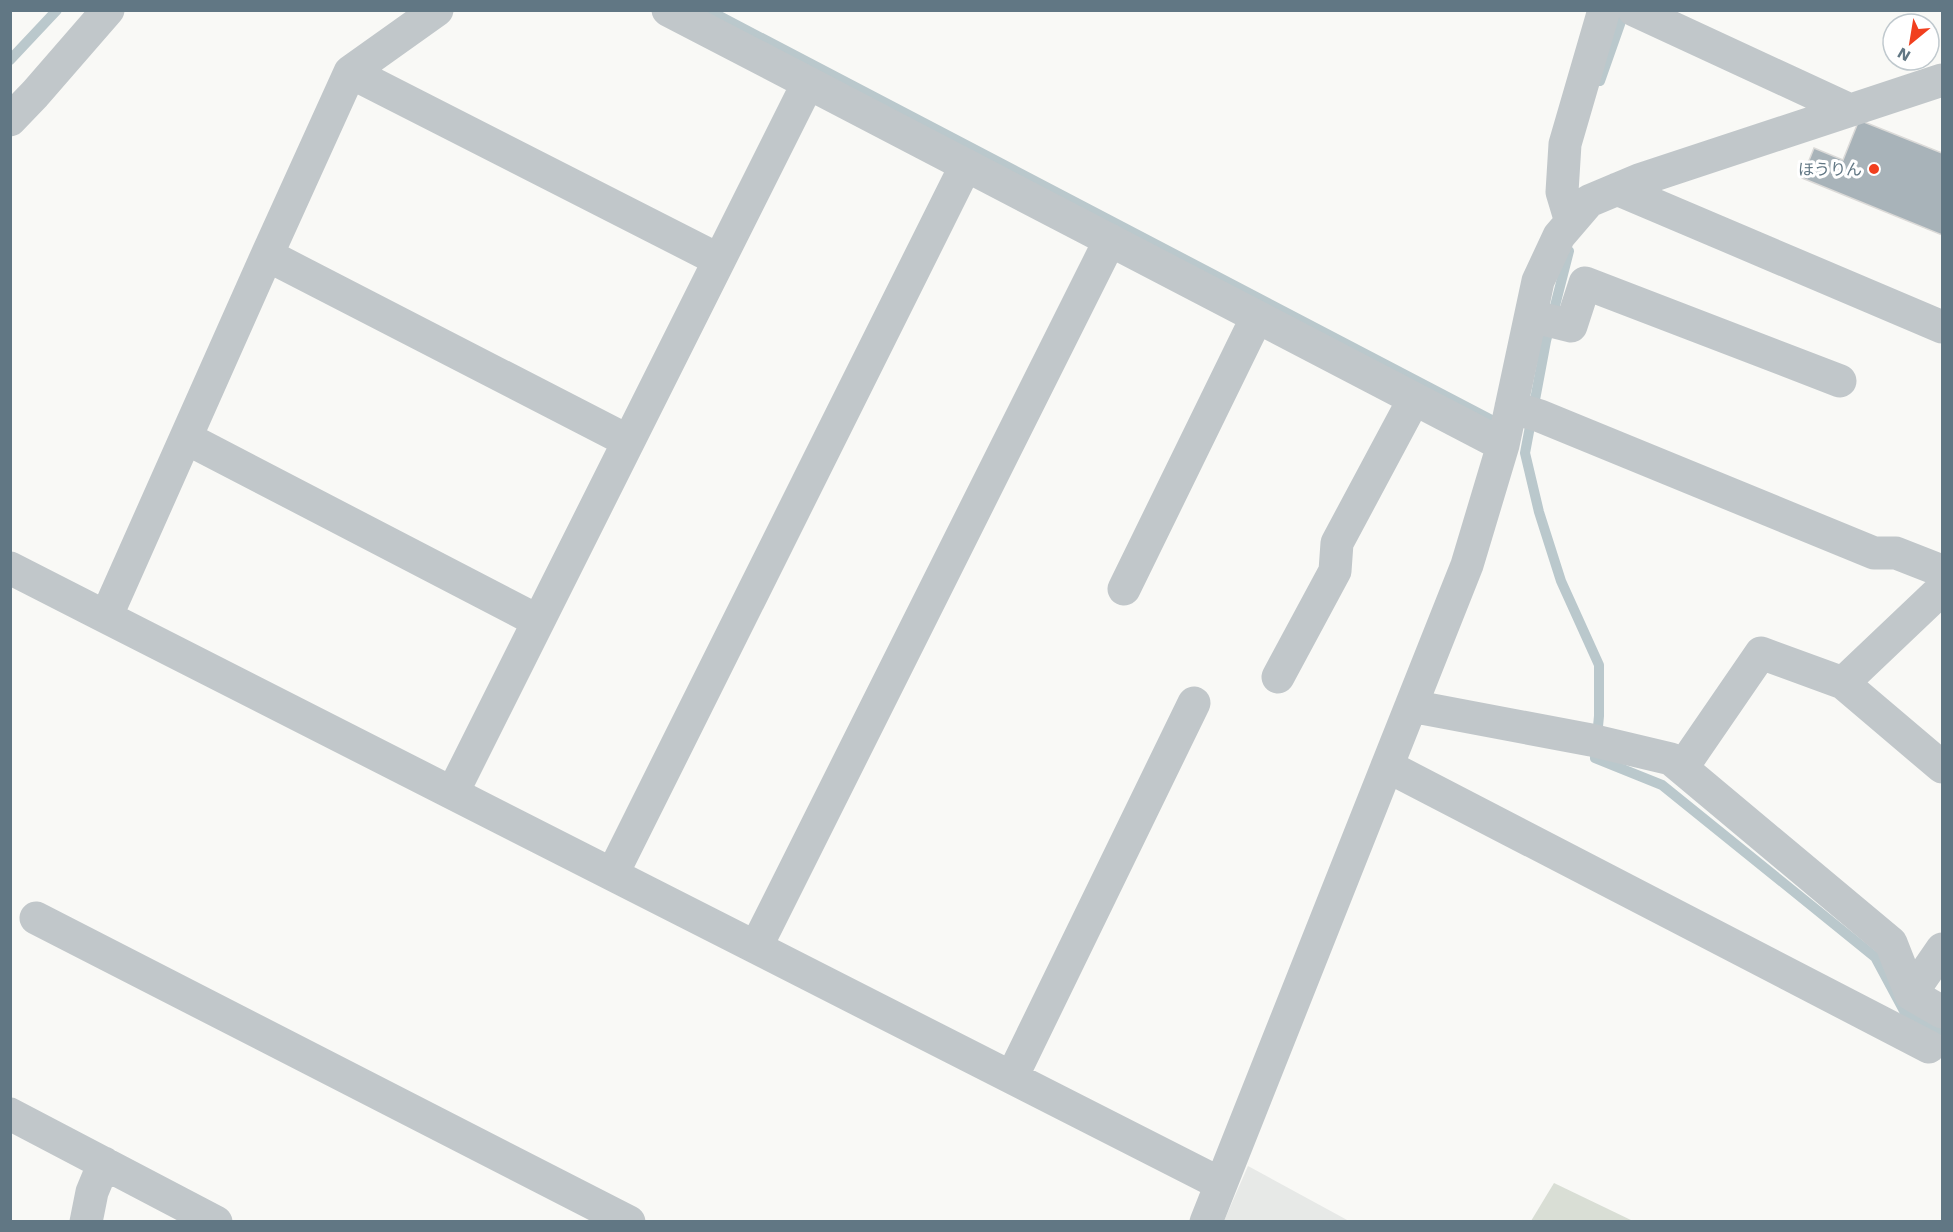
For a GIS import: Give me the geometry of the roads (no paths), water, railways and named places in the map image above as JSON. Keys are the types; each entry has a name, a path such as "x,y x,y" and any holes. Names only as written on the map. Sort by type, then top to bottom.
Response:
{"street":[{"path":"10,120 82,42 108,10"},
{"path":"106,616 351,72 437,10"},
{"path":"668,10 1414,399 1516,423 1874,553 1896,553 1942,571"},
{"path":"1571,222 1562,192 1565,144 1604,10"},
{"path":"1634,10 1850,110"},
{"path":"351,72 719,260"},
{"path":"1206,1221 1467,565 1516,423 1545,320 1539,281 1559,236 1589,201 1639,180 1942,80"},
{"path":"453,792 808,83"},
{"path":"613,873 966,165"},
{"path":"1617,189 1942,327"},
{"path":"756,947 1110,240"},
{"path":"267,255 628,441"},
{"path":"1545,320 1571,326 1585,283 1840,381"},
{"path":"1124,590 1257,317"},
{"path":"1278,677 1335,571 1337,543 1414,399"},
{"path":"186,438 538,621"},
{"path":"10,568 1221,1184"},
{"path":"1843,683 1942,589"},
{"path":"1682,768 1761,653 1843,683 1942,767"},
{"path":"1012,1077 1194,703"},
{"path":"1411,706 1598,741 1671,759 1891,944 1911,994 1942,1012"},
{"path":"1387,766 1929,1047"},
{"path":"36,918 629,1221"},
{"path":"1911,994 1942,949"},
{"path":"10,1114 216,1221"},
{"path":"86,1221 92,1192 104,1163"}],"waterway":[{"path":"10,60 57,10"},
{"path":"708,10 1503,426"},
{"path":"1600,81 1625,10"},
{"path":"1569,251 1546,341 1525,453 1539,512 1561,581 1599,665 1599,716 1595,758 1662,785 1875,957 1904,1011 1942,1031"}],"place":[{"name":"ほうりん","path":"1874,169"}]}
